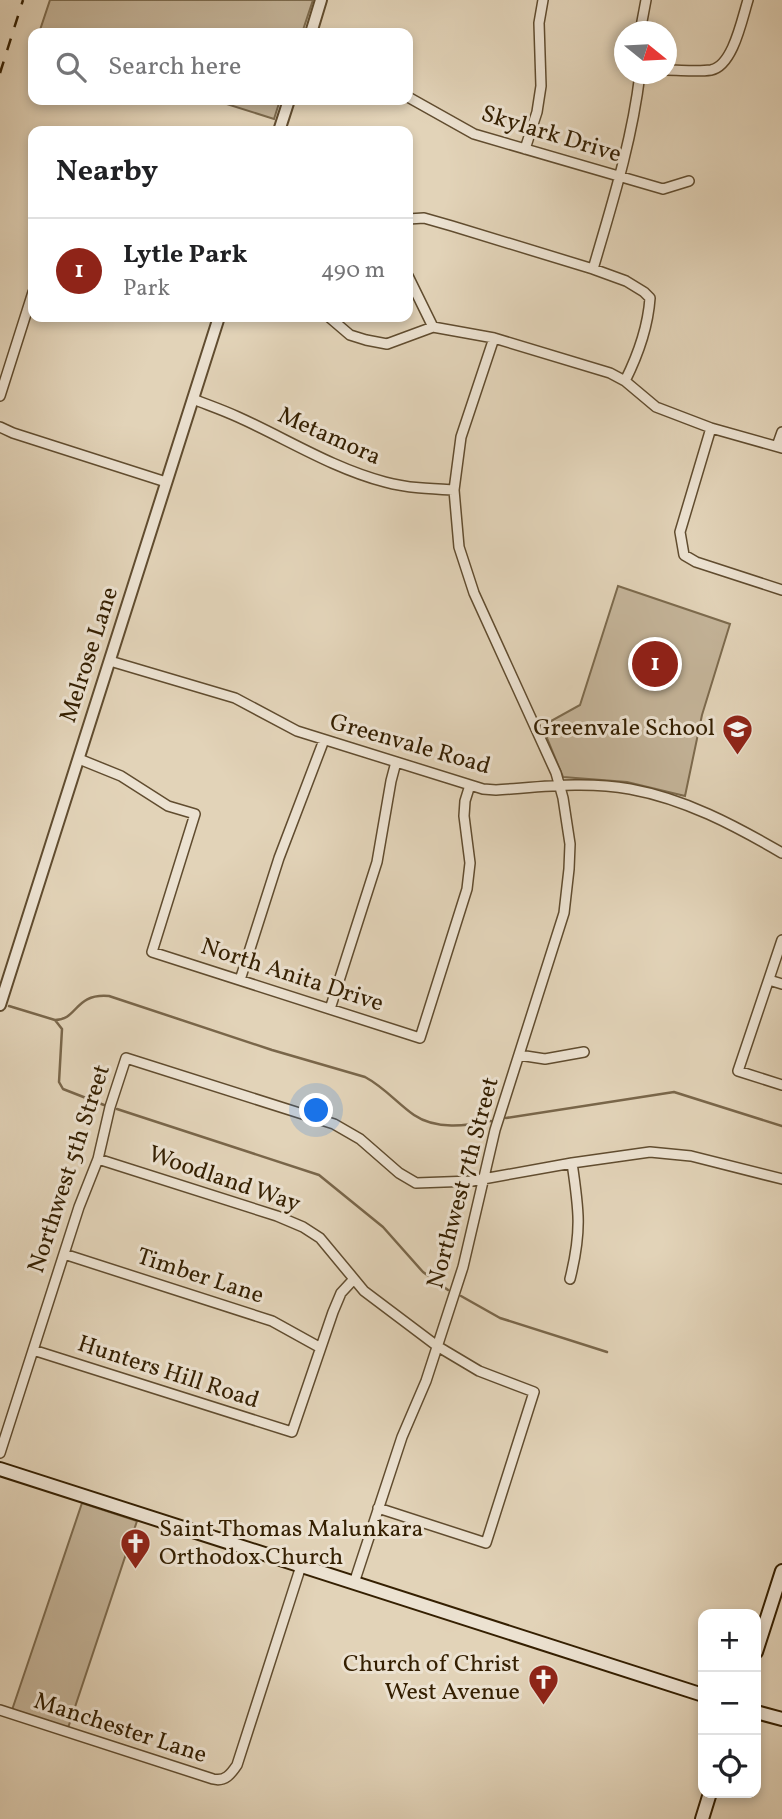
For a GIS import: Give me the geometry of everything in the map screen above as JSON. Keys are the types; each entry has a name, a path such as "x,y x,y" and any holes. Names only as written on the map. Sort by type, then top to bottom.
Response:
{"main road":[{"path":"0,1469 698,1693"},
{"path":"761,1636 782,1571"},
{"path":"761,1713 782,1719"},
{"path":"702,1819 708,1798"}],"street":[{"path":"313,28 321,0"},
{"path":"525,149 537,112 541,86 539,23 543,0"},
{"path":"642,21 646,0"},
{"path":"677,70 712,70 723,64 733,48 748,0"},
{"path":"593,269 621,176 636,111 639,84"},
{"name":"Skylark Drive","path":"413,100 474,134 663,189 689,181"},
{"path":"281,126 287,105"},
{"path":"413,219 424,218 593,269 626,281 644,292 650,298 649,316 625,381"},
{"path":"413,286 433,327"},
{"path":"0,396 28,308"},
{"name":"Melrose Lane","path":"0,1006 217,322"},
{"path":"335,322 350,335 387,344 433,327 494,338 610,373 625,381 656,407 711,428 780,447 782,432"},
{"name":"Northwest 7th Street","path":"354,1583 402,1437 426,1381 455,1293 473,1231 495,1130 564,913 567,892 570,845 559,785 547,752 474,593 458,547 454,490 461,437 494,338"},
{"name":"Metamora","path":"193,399 239,417 349,471 386,483 423,489 454,490"},
{"path":"0,426 13,433 166,482"},
{"path":"711,428 680,532 684,555 696,562 782,590"},
{"name":"Greenvale Road","path":"110,661 235,698 297,731 470,785 496,790 559,785 608,786 647,793 710,813 782,853"},
{"path":"240,980 279,858 324,740"},
{"name":"North Anita Drive","path":"79,759 121,776 168,806 195,814 152,952 420,1038 467,889 470,863 465,801 470,785"},
{"path":"330,1009 377,862 391,781 397,762"},
{"path":"782,940 738,1071 782,1085"},
{"path":"769,980 782,984"},
{"path":"519,1055 545,1059 584,1052"},
{"name":"Northwest 5th Street","path":"0,1452 79,1207 98,1159 110,1107 126,1058 334,1124 360,1139 400,1174 416,1183 472,1181 484,1178"},
{"path":"484,1178 631,1154 671,1153 782,1180"},
{"name":"Woodland Way","path":"98,1159 292,1222 320,1238 353,1280 381,1305 437,1346 479,1371 534,1392 486,1543 378,1508"},
{"path":"570,1279 580,1226 572,1163"},
{"name":"Timber Lane","path":"64,1254 256,1315 286,1327 319,1347"},
{"path":"319,1347 341,1293 353,1280"},
{"name":"Hunters Hill Road","path":"33,1350 292,1432 319,1347"},
{"name":"Manchester Lane","path":"0,1710 213,1779 228,1777 237,1765 301,1566"}],"shaded area":[{"path":"50,0 313,0 304,28 41,28"},
{"path":"230,105 278,105 274,119"},
{"path":"618,586 730,624 702,715 685,796 627,782 563,777 542,726 580,705"},
{"path":"82,1503 137,1521 68,1728 12,1710"}],"waterway":[{"path":"9,1006 55,1020 68,1016 89,998 109,996 272,1050 365,1077 414,1115 432,1123 461,1125 491,1121"},
{"path":"55,1020 62,1029 59,1082 63,1089 104,1105"},
{"path":"506,1118 674,1092 782,1126"},
{"path":"117,1109 319,1175 383,1227 423,1272 448,1290"},
{"path":"461,1296 500,1318 607,1352"}],"railway":[{"path":"0,73 23,0"}],"place":[{"name":"Lytle Park","path":"655,664"},
{"name":"Greenvale School","path":"738,756"},
{"name":"Saint Thomas Malunkara Orthodox Church","path":"136,1571"},
{"name":"Church of Christ West Avenue","path":"543,1706"}]}
